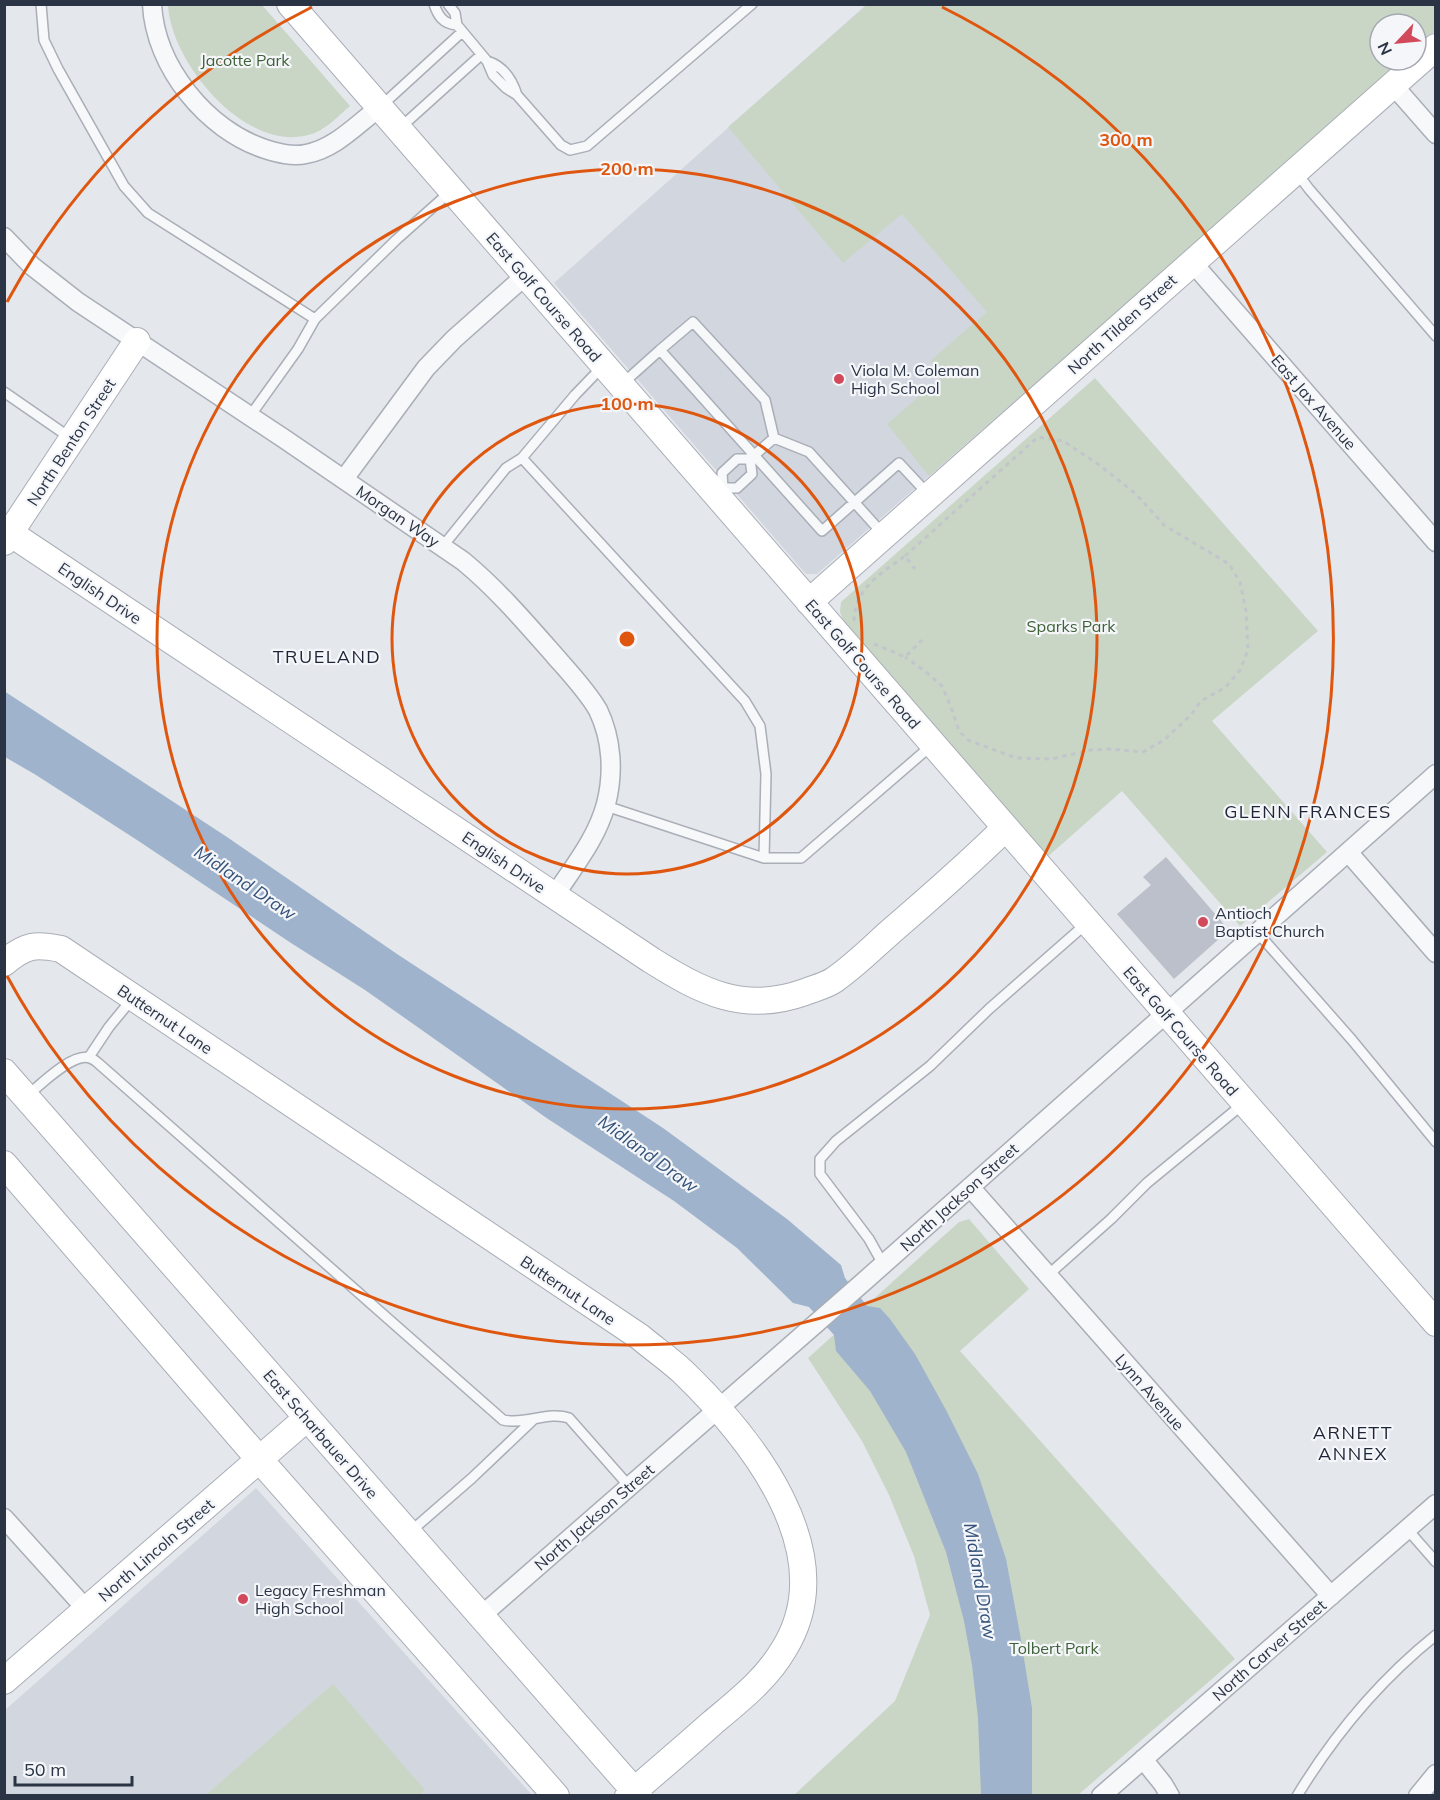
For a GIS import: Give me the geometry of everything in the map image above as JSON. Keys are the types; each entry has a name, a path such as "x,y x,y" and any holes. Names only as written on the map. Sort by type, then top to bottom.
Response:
{"street":[{"path":"152,4 154,20 164,49 173,71 185,89 215,122 258,146 281,154 307,154 333,143 379,108"},
{"name":"East Golf Course Road","path":"290,4 604,366 720,491 809,602 1004,829 1436,1323"},
{"name":"North Tilden Street","path":"809,602 1436,47"},
{"path":"1393,85 1436,134"},
{"name":"Morgan Way","path":"4,237 32,266 63,290 442,546 486,582 589,696 604,726 612,764 606,806 597,831 555,895"},
{"name":"East Jax Avenue","path":"1192,262 1436,542"},
{"path":"344,479 426,368 454,339 525,276"},
{"name":"North Benton Street","path":"6,535 73,440 137,341"},
{"name":"English Drive","path":"6,535 700,989 737,999 779,999 821,986 840,975 979,855 1004,829"},
{"name":"North Jackson Street","path":"481,1616 860,1285 1436,774"},
{"path":"1348,852 1436,953"},
{"name":"Butternut Lane","path":"4,963 24,949 38,945 62,949 640,1337 682,1371 737,1433 768,1478 787,1510 796,1532 803,1574 803,1589 796,1623 784,1649 755,1686 634,1794"},
{"name":"East Scharbauer Drive","path":"4,1072 634,1794"},
{"path":"4,1164 259,1459 556,1796"},
{"name":"Lynn Avenue","path":"970,1187 1331,1596"},
{"name":"North Lincoln Street","path":"4,1681 307,1418"},
{"name":"North Carver Street","path":"1101,1796 1436,1503"},
{"path":"4,1518 87,1610"},
{"path":"1143,1759 1164,1784 1170,1796"}],"lane":[{"path":"41,4 44,40 124,186 148,213 315,319"},
{"path":"434,4 441,19 459,28"},
{"path":"448,4 455,13 459,28 484,58 502,69 513,83 517,95 561,145 570,150 587,146 752,4"},
{"path":"379,108 459,28"},
{"path":"398,130 484,58"},
{"path":"1296,171 1436,336"},
{"path":"250,416 298,349 315,319 396,240 451,191"},
{"path":"621,385 693,322 765,400 774,438"},
{"path":"660,351 752,457 822,531 899,463 929,495"},
{"path":"442,546 506,468 522,458 575,395 604,366"},
{"path":"4,392 73,440"},
{"path":"752,457 752,474 737,488 720,491 722,473 737,459 752,457 774,438"},
{"path":"774,438 809,452 884,536"},
{"path":"522,458 750,709 760,726 766,774 764,858"},
{"path":"606,806 764,858 801,858 932,745"},
{"path":"883,1264 869,1239 820,1174 820,1159 836,1141 930,1066 989,1009 1087,923"},
{"path":"1257,932 1352,1040 1436,1142"},
{"path":"89,1057 109,1027 133,998"},
{"path":"26,1097 69,1062 89,1057 503,1420 516,1423 560,1415 569,1418 629,1486"},
{"path":"1048,1275 1111,1219 1147,1183 1244,1103"},
{"path":"409,1534 533,1419"},
{"path":"1407,1529 1436,1562"},
{"path":"1297,1796 1320,1758 1369,1698 1406,1659 1436,1635"}],"path":[{"path":"859,627 853,621 856,606 870,582 904,556 1038,437 1063,441 1098,464 1136,494 1164,525 1228,564 1240,582 1246,611 1248,650 1240,670 1226,687 1201,701 1191,715 1164,740 1143,752 1111,749 1091,750 1051,759 1017,758 968,740 958,731 942,686 905,657 873,644 868,638"},
{"path":"904,556 915,569"},
{"path":"905,657 922,640"}],"shaded area":[{"name":"Viola M. Coleman High School","path":"867,4 1184,253 817,574 806,574 554,283"},
{"name":"Legacy Freshman High School","path":"256,1488 532,1795 5,1795 4,1711"}],"green space":[{"name":"Jacotte Park","path":"168,5 262,5 350,106 317,132 304,136 280,136 257,129 235,115 196,75 172,27"},
{"path":"867,5 1435,5 1435,31 1428,38 1428,12 1368,12 1368,72 1389,72 929,476 887,424 944,375 930,361 987,312 902,214 843,263 728,127"},
{"name":"Sparks Park","path":"1095,378 1318,631 1212,721 1327,852 1240,926 1122,791 1045,859 843,620 840,612 841,602"},
{"name":"Tolbert Park","path":"969,1219 1029,1289 960,1351 1235,1659 1078,1795 793,1796 895,1701 930,1615 914,1556 889,1495 862,1441 808,1358 959,1222"},
{"path":"333,1684 425,1790 418,1796 206,1795"}],"water":[{"name":"Midland Draw","path":"4,691 227,837 397,954 663,1128 787,1219 841,1265 845,1278 867,1306 880,1308 915,1354 978,1474 1006,1559 1020,1634 1032,1708 1032,1795 981,1795 978,1718 972,1665 964,1621 946,1552 906,1452 870,1391 836,1351 834,1335 809,1307 793,1303 737,1248 674,1201 548,1119 365,990 137,840 5,757"}],"building":[{"name":"Antioch Baptist Church","path":"1166,857 1229,930 1174,979 1117,914 1151,885 1143,877"}],"place":[{"name":"Viola M. Coleman High School","path":"839,379"},
{"name":"Antioch Baptist Church","path":"1203,922"},
{"name":"Legacy Freshman High School","path":"243,1599"}],"district":[{"name":"TRUELAND","path":"327,657"},
{"name":"GLENN FRANCES","path":"1308,812"},
{"name":"ARNETT ANNEX","path":"1353,1443"}]}
